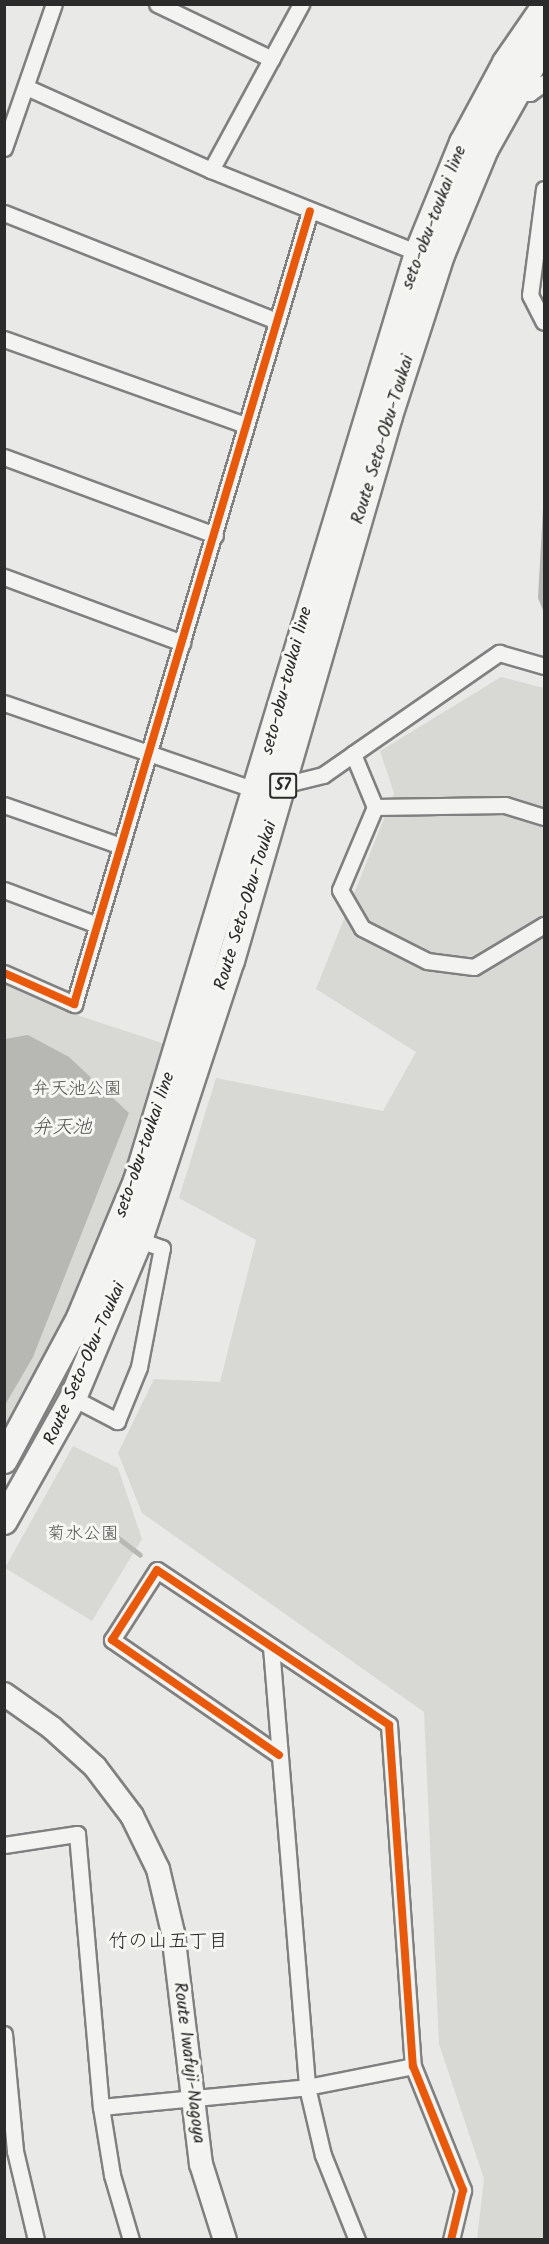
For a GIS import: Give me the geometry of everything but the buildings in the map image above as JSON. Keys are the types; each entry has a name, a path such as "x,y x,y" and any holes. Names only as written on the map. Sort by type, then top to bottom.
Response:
{"main road":[{"name":"seto-obu-toukai line","path":"4,1460 81,1318 137,1181 258,791 312,596 418,253 463,144 506,63 544,8"},
{"name":"Route Seto-Obu-Toukai","path":"4,1521 73,1398 140,1240 283,785 389,416 441,255 485,149 514,93 544,44"},
{"name":"Route Iwafuji-Nagoya","path":"4,1694 52,1728 95,1767 132,1816 158,1869 172,1933 191,2099 201,2164 225,2240"}],"street":[{"path":"4,148 54,4"},
{"path":"157,4 272,59"},
{"path":"211,170 301,4"},
{"path":"514,93 530,93 544,82"},
{"path":"26,87 211,170 418,253"},
{"path":"544,189 530,295 544,322"},
{"path":"4,973 74,1004 150,756 310,211"},
{"path":"4,213 277,321"},
{"path":"4,339 246,425"},
{"path":"4,457 215,535"},
{"path":"4,577 182,643"},
{"path":"4,703 150,756 258,791 323,775 499,653 544,666"},
{"path":"353,753 375,807 340,890 362,928 428,961 474,967 544,925"},
{"path":"4,805 121,846"},
{"path":"375,807 505,806 544,817"},
{"path":"4,890 97,925"},
{"path":"73,1398 117,1421 139,1367 162,1248 140,1240"},
{"path":"279,1755 112,1640 157,1570 389,1725 413,2066 463,2190 451,2240"},
{"path":"272,1647 307,2087 323,2155 357,2240"},
{"path":"4,1845 77,1833 100,2107 112,2175 131,2240"},
{"path":"4,2034 7,2101 15,2151 36,2240"},
{"path":"100,2107 307,2087 413,2066"}],"green space":[{"path":"501,677 544,688 544,2239 477,2239 484,2179 439,2044 424,1712 142,1513 118,1453 154,1379 220,1382 256,1240 179,1198 216,1078 383,1111 416,1052 316,989 394,793 380,751"},
{"name":"弁天池","path":"5,981 80,1016 165,1044 130,1165 44,1367 5,1434"},
{"name":"菊水公園","path":"73,1446 118,1468 142,1539 92,1621 5,1568"}],"water":[{"path":"544,491 544,613 538,598"},
{"name":"弁天池","path":"28,1035 69,1057 129,1113 33,1357 5,1405 5,1039"}],"waterway":[{"path":"105,1528 140,1555"}],"cycle path":[{"path":"4,973 74,1004 310,211"},
{"path":"279,1755 112,1640 157,1570 389,1725 413,2066 463,2190 451,2240"}],"district":[{"name":"竹の山五丁目","path":"168,1942"}],"park label":[{"name":"弁天池公園","path":"77,1090"}]}
